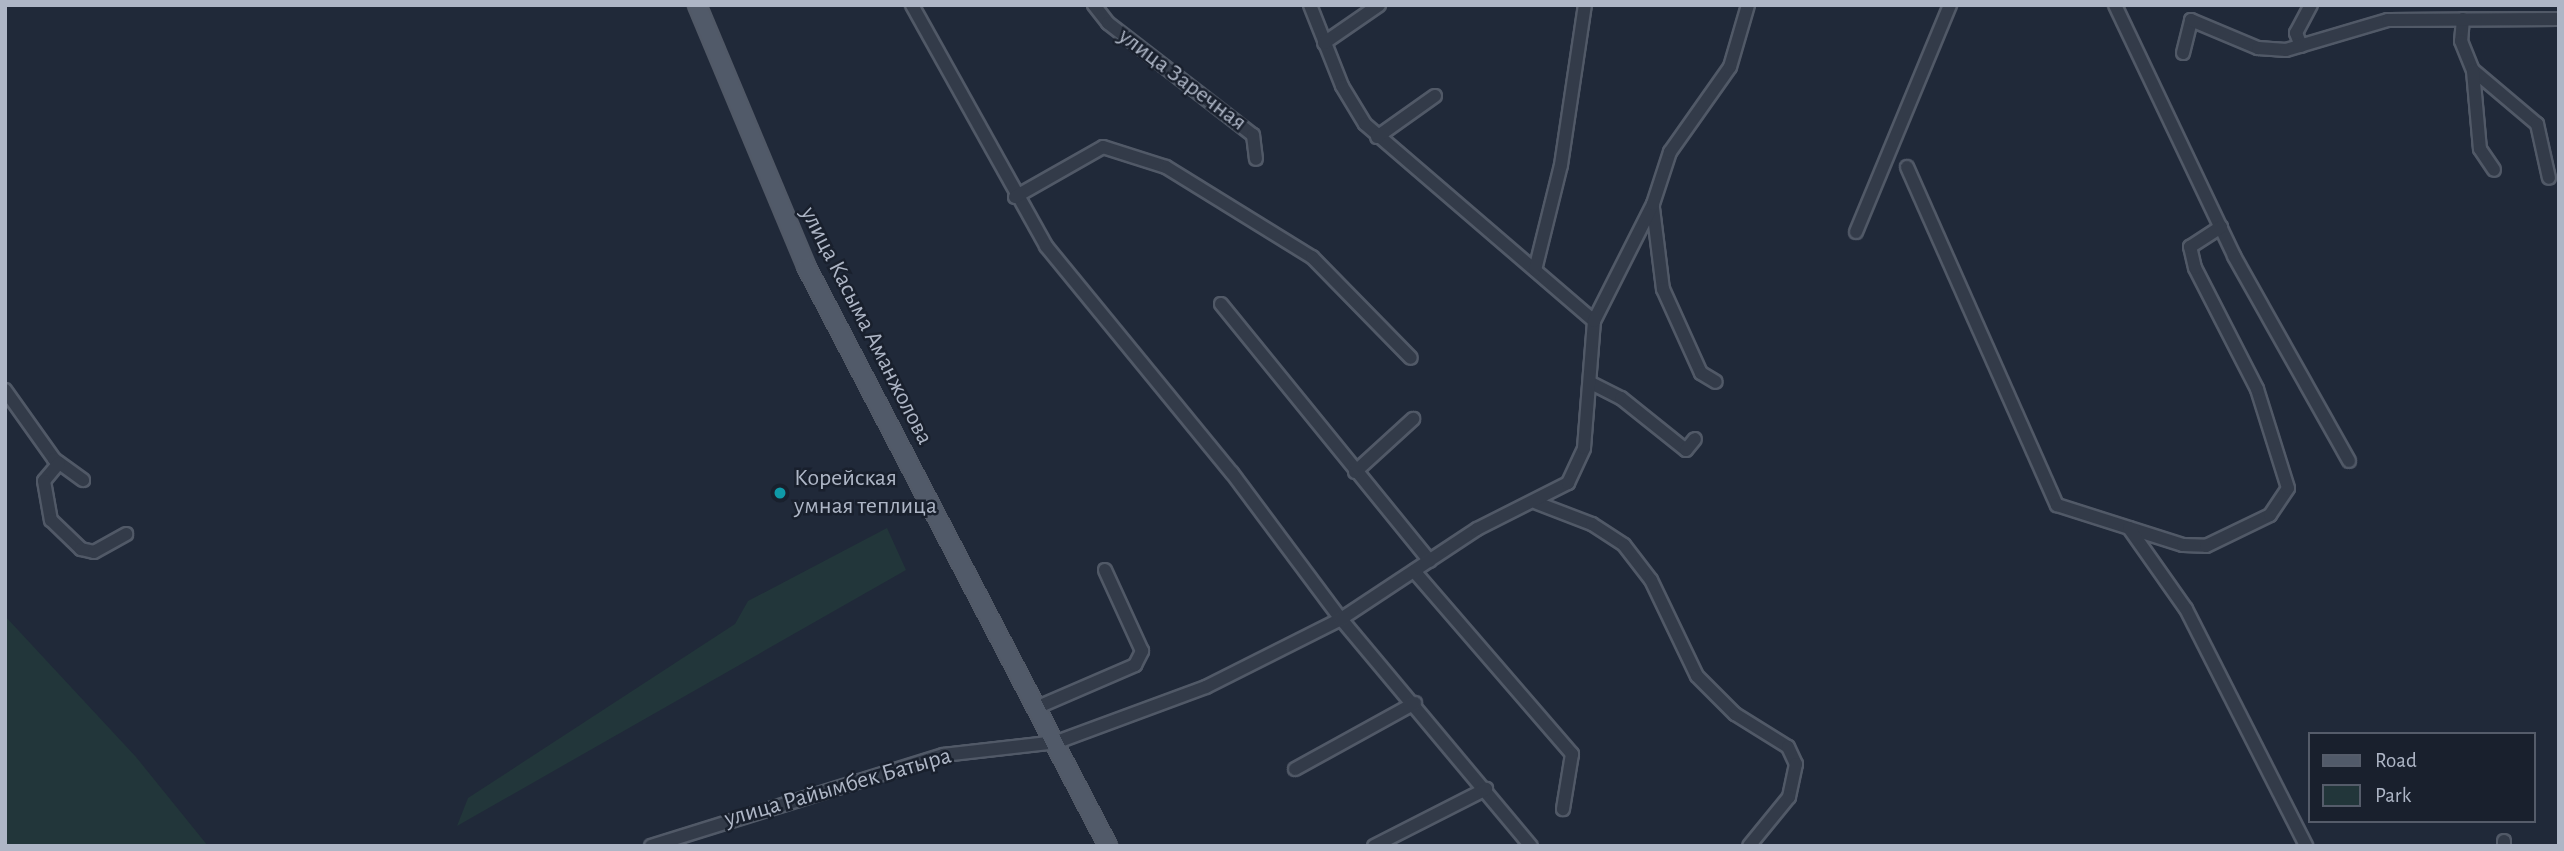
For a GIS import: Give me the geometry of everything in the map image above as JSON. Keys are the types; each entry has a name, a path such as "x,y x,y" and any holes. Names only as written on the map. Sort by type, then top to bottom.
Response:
{"main road":[{"name":"улица Касыма Аманжолова","path":"698,5 806,266 1057,742 1108,846"}],"street":[{"path":"912,5 1015,197 1046,246 1232,473 1341,619 1415,703 1531,846"},
{"name":"улица Заречная","path":"1094,5 1108,23 1253,135 1256,159"},
{"path":"1310,5 1352,107 1377,137 1594,321"},
{"path":"1324,43 1379,5"},
{"path":"1535,270 1561,165 1585,5"},
{"name":"улица Райымбек Батыра","path":"654,843 943,755 1057,742 1206,687 1341,619 1477,529 1537,503 1577,469 1591,383 1594,321 1653,204 1670,152 1730,67 1748,5"},
{"path":"1856,232 1951,5"},
{"path":"2115,5 2221,227 2349,461"},
{"path":"2301,46 2296,33 2311,5"},
{"path":"2463,19 2461,41 2473,70 2480,149 2494,170"},
{"path":"2183,53 2191,20 2258,48 2301,46 2388,20 2559,19"},
{"path":"2473,70 2537,124 2549,178"},
{"path":"1377,137 1435,96"},
{"path":"1015,197 1103,148 1166,167 1312,257 1411,358"},
{"path":"1906,167 2057,505 2127,525 2159,541 2206,546 2270,515 2288,488 2257,389 2195,268 2190,247 2221,227"},
{"path":"1653,204 1661,282 1700,373 1716,382"},
{"path":"1221,304 1430,561"},
{"path":"1591,383 1621,398 1686,450 1695,439"},
{"path":"5,390 59,463 83,480"},
{"path":"1355,472 1413,419"},
{"path":"59,463 44,481 51,520 81,549 94,552 126,534"},
{"path":"1537,503 1592,524 1625,545 1651,580 1697,676 1735,714 1788,747 1796,764 1789,797 1749,846"},
{"path":"2127,525 2186,609 2306,846"},
{"path":"1038,707 1135,665 1142,651 1105,570"},
{"path":"1414,571 1572,754 1563,809"},
{"path":"1295,769 1415,703"},
{"path":"1374,846 1486,789"}],"green space":[{"path":"887,528 906,570 457,826 468,798 735,624 748,601"},
{"path":"5,616 136,757 208,846 5,846"}],"place":[{"name":"Корейская умная теплица","path":"780,493"}]}
